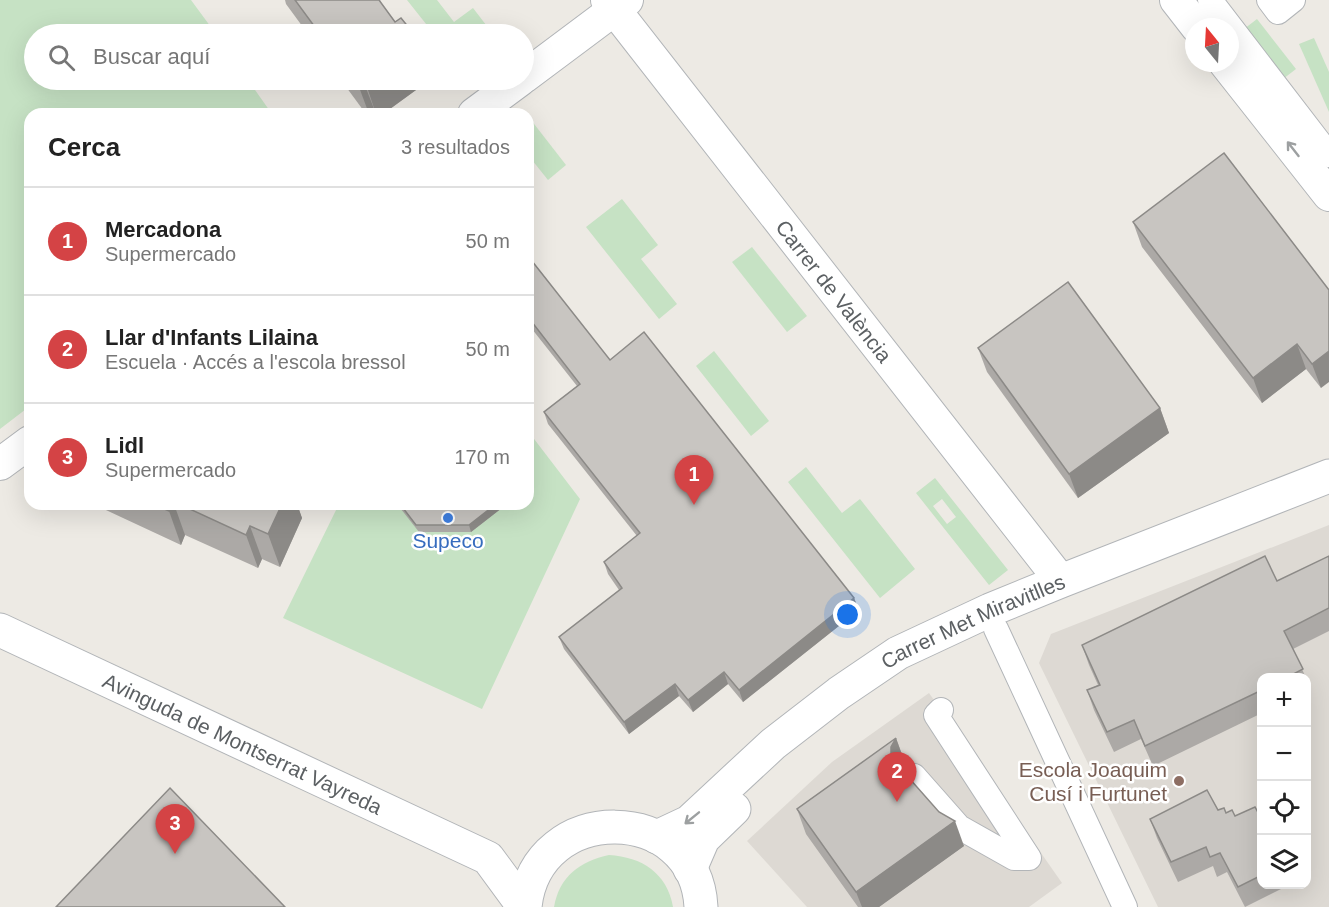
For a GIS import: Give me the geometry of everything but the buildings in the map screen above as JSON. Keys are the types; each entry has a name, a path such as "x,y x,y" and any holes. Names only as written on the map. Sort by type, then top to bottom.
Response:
{"street":[{"path":"1176,0 1190,18"},
{"path":"1210,0 1329,154"},
{"path":"1269,0 1278,12 1293,0"},
{"path":"534,68 616,3"},
{"name":"Carrer de València","path":"616,3 1061,581"},
{"path":"1232,72 1329,195"},
{"path":"482,108 506,90"},
{"path":"0,464 24,446"},
{"name":"Carrer Met Miravitlles","path":"657,837 689,822 773,744 839,693 898,653 990,610 1329,476"},
{"name":"Carrer Met Miravitlles","path":"690,869 703,839 778,765 845,710 910,668 996,629 1196,547 1329,496"},
{"path":"996,629 1125,907"},
{"name":"Avinguda de Montserrat Vayreda","path":"0,630 488,858 525,907"},
{"path":"914,776 958,827 1014,858 1029,858 936,715 941,710"},
{"path":"525,907 532,879 544,858 553,849 585,830 609,826 634,828 657,837 670,846 690,869 700,895 700,907"},
{"path":"488,858 553,849"}],"shaded area":[{"name":"Escola Joaquim Cusí i Furtunet","path":"1329,525 1329,907 1158,907 1039,663 1051,634"},
{"path":"929,693 1062,883 1029,907 807,907 747,841 832,762"}],"green space":[{"path":"0,0 191,0 209,24 24,24 24,90 255,90 268,108 24,108 24,411 0,429"},
{"path":"407,0 437,0 454,22 473,8 485,24 426,24"},
{"path":"1257,19 1296,69 1283,79 1244,29"},
{"path":"1314,38 1329,72 1329,112 1299,44"},
{"path":"534,124 566,165 548,180 534,162"},
{"path":"622,199 658,245 641,259 677,304 659,319 586,227"},
{"path":"752,247 807,316 787,332 732,262"},
{"path":"714,351 769,421 751,436 696,366"},
{"path":"534,439 580,499 482,709 283,618 336,510 534,510"},
{"path":"806,467 842,513 860,499 915,569 880,598 788,482"},
{"path":"935,478 1008,570 989,585 916,493","holes":["942,499 956,517 947,524 933,506"]},
{"path":"609,855 632,859 651,869 665,885 673,907 554,907 561,887 572,872 589,861"}],"place":[{"name":"Mercadona","path":"694,505"},
{"name":"Supeco","path":"448,518"},
{"name":"Escola Joaquim Cusí i Furtunet","path":"1179,781"},
{"name":"Llar d'Infants Lilaina","path":"897,802"},
{"name":"Lidl","path":"175,854"}]}
